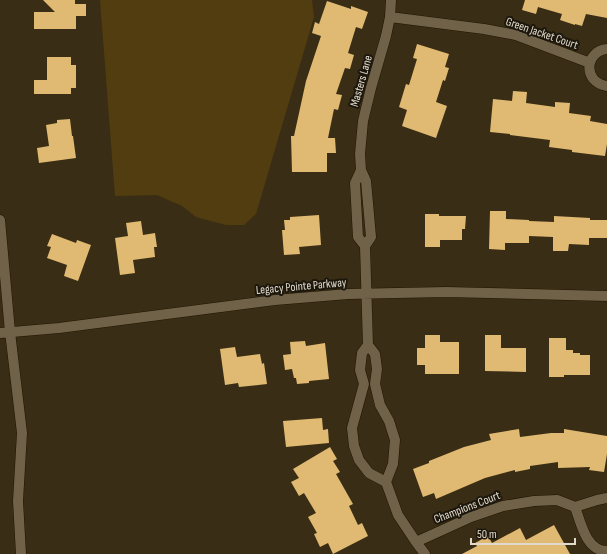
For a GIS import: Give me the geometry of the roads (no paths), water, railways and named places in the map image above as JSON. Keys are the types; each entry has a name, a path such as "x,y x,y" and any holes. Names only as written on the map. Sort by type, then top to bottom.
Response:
{"street":[{"name":"Masters Lane","path":"368,345 365,246 371,236 366,181 361,170 360,154 363,121 386,36 390,17 391,0"},
{"name":"Green Jacket Court","path":"390,17 484,29 516,35 590,63 592,57 597,52 607,49"},
{"path":"590,63 589,70 592,79 600,85 607,86"},
{"name":"Masters Lane","path":"361,170 355,183 356,210 358,237 365,246"},
{"path":"356,210 369,210"},
{"path":"0,220 10,332 22,433 18,502 22,554"},
{"name":"Legacy Pointe Parkway","path":"0,333 67,327 275,300 367,293 446,292 607,296"},
{"path":"386,482 369,473 359,460 354,446 352,428 364,384 360,370 362,353 368,345 375,354 377,369 375,384 380,405 389,421 395,440 392,464 386,482 398,515 425,554"},
{"path":"364,384 375,384"},
{"path":"607,498 575,507 583,530 593,547 607,551"},
{"name":"Champions Court","path":"416,542 471,517 503,506 534,500 557,500 575,507"}]}
